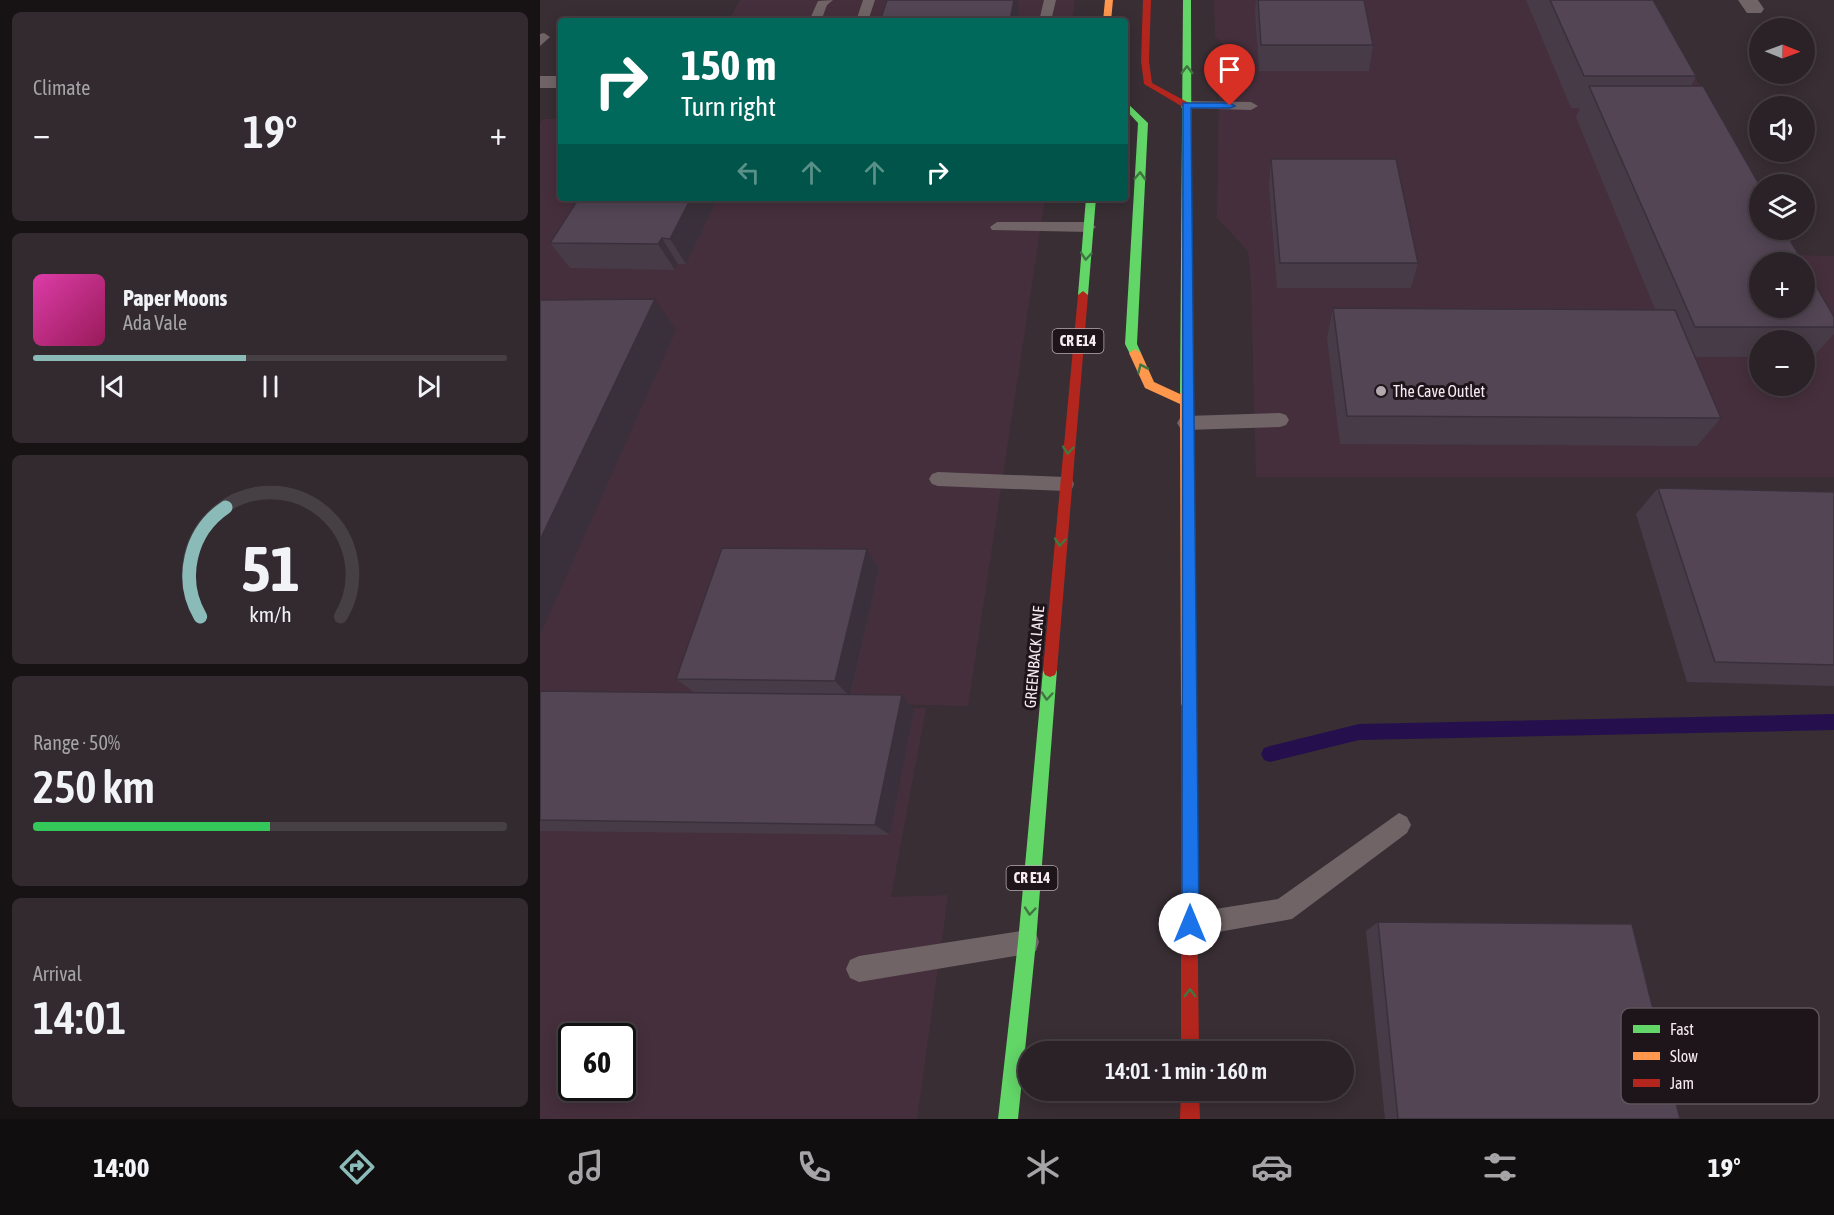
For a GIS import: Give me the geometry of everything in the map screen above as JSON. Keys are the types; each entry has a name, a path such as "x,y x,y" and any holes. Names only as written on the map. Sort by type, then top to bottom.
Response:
{"main road":[{"path":"1107,18 1109,0"},
{"path":"1147,0 1145,61 1148,84 1186,105"},
{"path":"1187,0 1186,423 1190,1041"},
{"path":"1128,107 1143,123 1131,344 1149,385 1186,402"},
{"name":"GREENBACK LANE","path":"1008,1119 1027,942 1091,201"},
{"path":"1190,1101 1190,1119"}],"street":[{"path":"540,82 558,82"}],"lane":[{"path":"816,18 822,3 827,0"},
{"path":"863,18 869,0"},
{"path":"1046,18 1050,0"},
{"path":"1186,105 1251,106"},
{"path":"997,227 1089,227"},
{"path":"1186,423 1280,420"},
{"path":"938,478 1065,484"},
{"path":"1190,924 1283,910 1400,825"},
{"path":"859,969 1027,942"}],"shaded area":[{"path":"740,0 1075,0 1072,18 730,18"},
{"path":"1214,0 1653,0 1749,176 1749,240 1773,240 1789,252 1749,252 1749,318 1815,318 1815,256 1834,256 1834,477 1256,477 1251,283 1248,251 1217,218 1219,83 1234,69 1233,53 1215,37"},
{"path":"543,119 558,119 558,201 1045,201 968,706 540,696 540,123"},
{"path":"540,702 926,708 891,897 948,895 917,1119 540,1119"}],"building":[{"path":"887,0 1014,0 1011,18 881,18"},
{"path":"1258,0 1364,0 1373,45 1261,45"},
{"path":"1550,0 1653,0 1696,76 1584,76"},
{"path":"1589,86 1703,86 1753,174 1749,174 1749,240 1790,240 1797,252 1749,252 1749,318 1815,318 1815,284 1834,317 1834,327 1695,327"},
{"path":"1271,159 1396,159 1418,263 1280,263"},
{"path":"577,201 689,201 670,239 662,238 658,244 550,243"},
{"path":"655,299 540,540 540,300"},
{"path":"1333,308 1675,310 1721,418 1347,416"},
{"path":"1658,488 1834,492 1834,665 1715,662"},
{"path":"722,548 867,549 835,681 676,679"},
{"path":"540,691 902,695 875,825 540,820"},
{"path":"1378,922 1632,924 1653,1008 1621,1008 1621,1104 1676,1104 1680,1119 1398,1119"}],"waterway":[{"path":"1270,754 1359,732 1834,722"}],"traffic: fast":[{"path":"1186,393 1187,0"},
{"path":"1128,107 1143,123 1131,344 1135,353"},
{"path":"1083,295 1091,201"},
{"path":"1008,1119 1027,942 1050,670"}],"traffic: slow":[{"path":"1107,18 1109,0"},
{"path":"1135,353 1149,385 1186,402"},
{"path":"1186,393 1188,706"}],"traffic: jam":[{"path":"1147,0 1145,61 1148,84 1186,105"},
{"path":"1050,670 1083,295"},
{"path":"1188,706 1190,1041"},
{"path":"1190,1101 1190,1119"}],"place":[{"name":"The Cave Outlet","path":"1381,391"}],"route":[{"path":"1190,924 1186,105 1230,106"}]}
